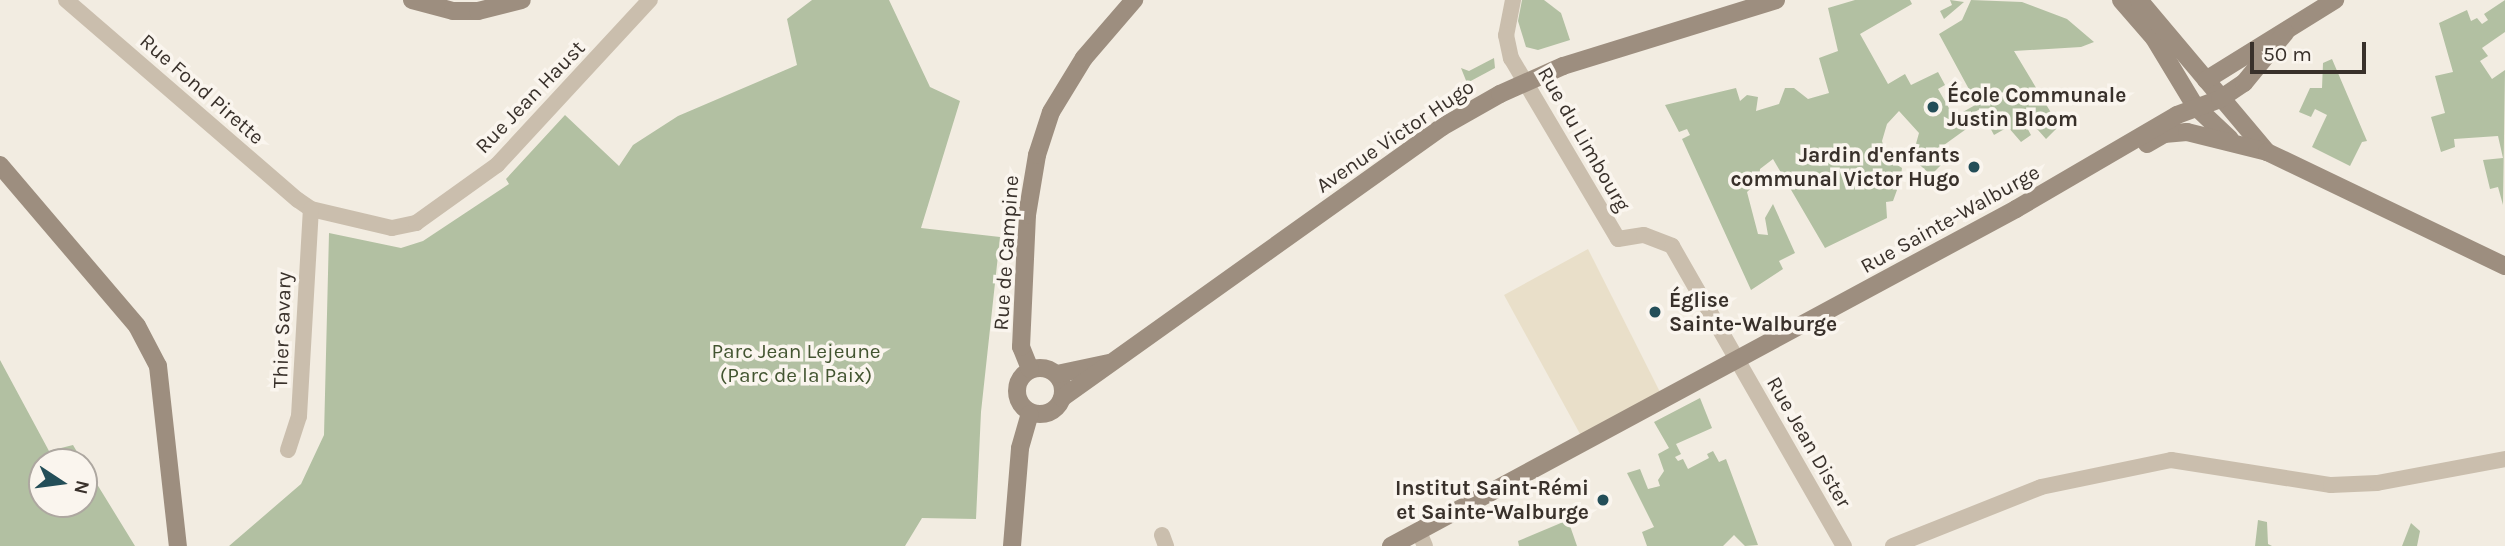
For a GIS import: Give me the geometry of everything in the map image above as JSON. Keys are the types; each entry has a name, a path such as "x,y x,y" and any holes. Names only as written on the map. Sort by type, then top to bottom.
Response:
{"street":[{"name":"Rue Fond Pirette","path":"65,0 311,209"},
{"path":"412,0 453,11 478,11 522,0"},
{"name":"Rue Jean Haust","path":"311,209 381,227 416,223 497,165 650,0"},
{"name":"Rue de Campine","path":"1030,369 1021,347 1027,215 1037,155 1051,112 1084,58 1134,0"},
{"name":"Rue du Limbourg","path":"1513,0 1506,35 1511,58 1618,239 1644,235 1672,246 1737,360"},
{"name":"Avenue Victor Hugo","path":"1062,398 1442,127 1527,81 1776,0"},
{"path":"2121,0 2154,38 2195,106 2237,144"},
{"path":"2139,0 2267,152"},
{"path":"2195,106 2206,80 2335,0"},
{"path":"2220,99 2244,83 2285,33"},
{"name":"Rue Sainte-Walburge","path":"1391,546 1422,539 1737,360 2105,159 2195,106 2220,99"},
{"path":"2105,159 2121,158 2176,132 2267,152 2505,266"},
{"path":"0,165 137,326 158,366 178,546"},
{"name":"Thier Savary","path":"288,450 299,416 311,209"},
{"name":"Rue Jean Dister","path":"1737,360 1844,546"},
{"name":"Avenue Victor Hugo","path":"1056,374 1113,363"},
{"path":"1012,546 1020,448 1030,414 1017,394 1020,379 1030,369 1041,368 1056,374 1062,398 1053,411 1030,414"},
{"path":"1893,546 2042,487 2171,460 2331,485 2377,483 2505,460"}],"green space":[{"name":"Parc Jean Lejeune (Parc de la Paix)","path":"812,0 889,0 930,87 960,101 921,228 1000,237 981,412 976,519 922,518 905,546 229,546 301,484 324,435 329,233 401,248 423,241 509,184 506,179 565,115 619,166 633,145 678,116 797,65 787,19"},
{"path":"1522,0 1544,0 1561,13 1570,40 1538,50 1526,47 1518,21"},
{"path":"1855,0 1910,0 1912,4 1860,34 1888,84 1905,74 1911,85 1938,72 1945,85 1938,89 1954,117 1977,104 1939,34 1962,20 1971,0 2022,2 2067,19 2094,42 2081,47 2014,51 2059,126 2046,139 2029,120 2025,124 2031,135 2021,142 2008,127 1994,135 1980,109 1966,117 1969,127 1944,145 1944,162 1931,175 1912,158 1919,133 1899,111 1887,124 1882,141 1888,159 1902,168 1901,176 1892,182 1897,190 1893,201 1886,202 1887,218 1825,248 1773,159 1760,169 1759,181 1747,192 1758,234 1768,235 1765,218 1773,204 1795,253 1779,261 1783,269 1751,290 1682,139 1690,135 1687,129 1679,132 1665,105 1736,88 1740,101 1747,95 1758,97 1756,111 1779,104 1785,88 1794,88 1808,99 1829,93 1819,58 1838,51 1828,8"},
{"path":"1950,0 1964,2 1944,19 1940,11 1952,5"},
{"path":"2505,0 2505,32 2482,48 2488,56 2480,61 2492,79 2505,70 2503,205 2498,187 2490,189 2483,160 2503,158 2498,136 2454,139 2455,147 2441,152 2431,117 2445,113 2435,76 2453,72 2439,23 2467,10 2471,21 2477,18 2482,24 2488,20 2484,14"},
{"path":"1494,58 1495,68 1467,83 1461,68 1469,71"},
{"path":"2332,59 2367,141 2362,142 2350,166 2312,147 2327,115 2315,109 2311,117 2299,112 2310,88 2322,88 2323,63"},
{"path":"0,360 47,448 28,448 28,518 98,518 98,486 135,546 0,546"},
{"path":"1700,398 1712,428 1676,444 1681,454 1675,457 1678,461 1683,459 1688,469 1709,458 1707,454 1713,451 1719,462 1726,459 1758,545 1745,546 1734,535 1723,546 1647,546 1642,532 1654,527 1627,473 1640,469 1648,489 1660,486 1658,480 1664,471 1658,454 1669,448 1654,422"},
{"path":"1568,520 1577,546 1519,546 1518,541"},
{"path":"2258,520 2267,522 2268,544 2272,546 2255,546"},
{"path":"2411,523 2420,531 2417,546 2402,546"}],"shaded area":[{"path":"1588,249 1664,400 1585,443 1504,295"}],"place":[{"name":"École Communale Justin Bloom","path":"1933,107"},
{"name":"Jardin d'enfants communal Victor Hugo","path":"1974,167"},
{"name":"Église Sainte-Walburge","path":"1655,312"},
{"name":"Institut Saint-Rémi et Sainte-Walburge","path":"1603,500"}]}
